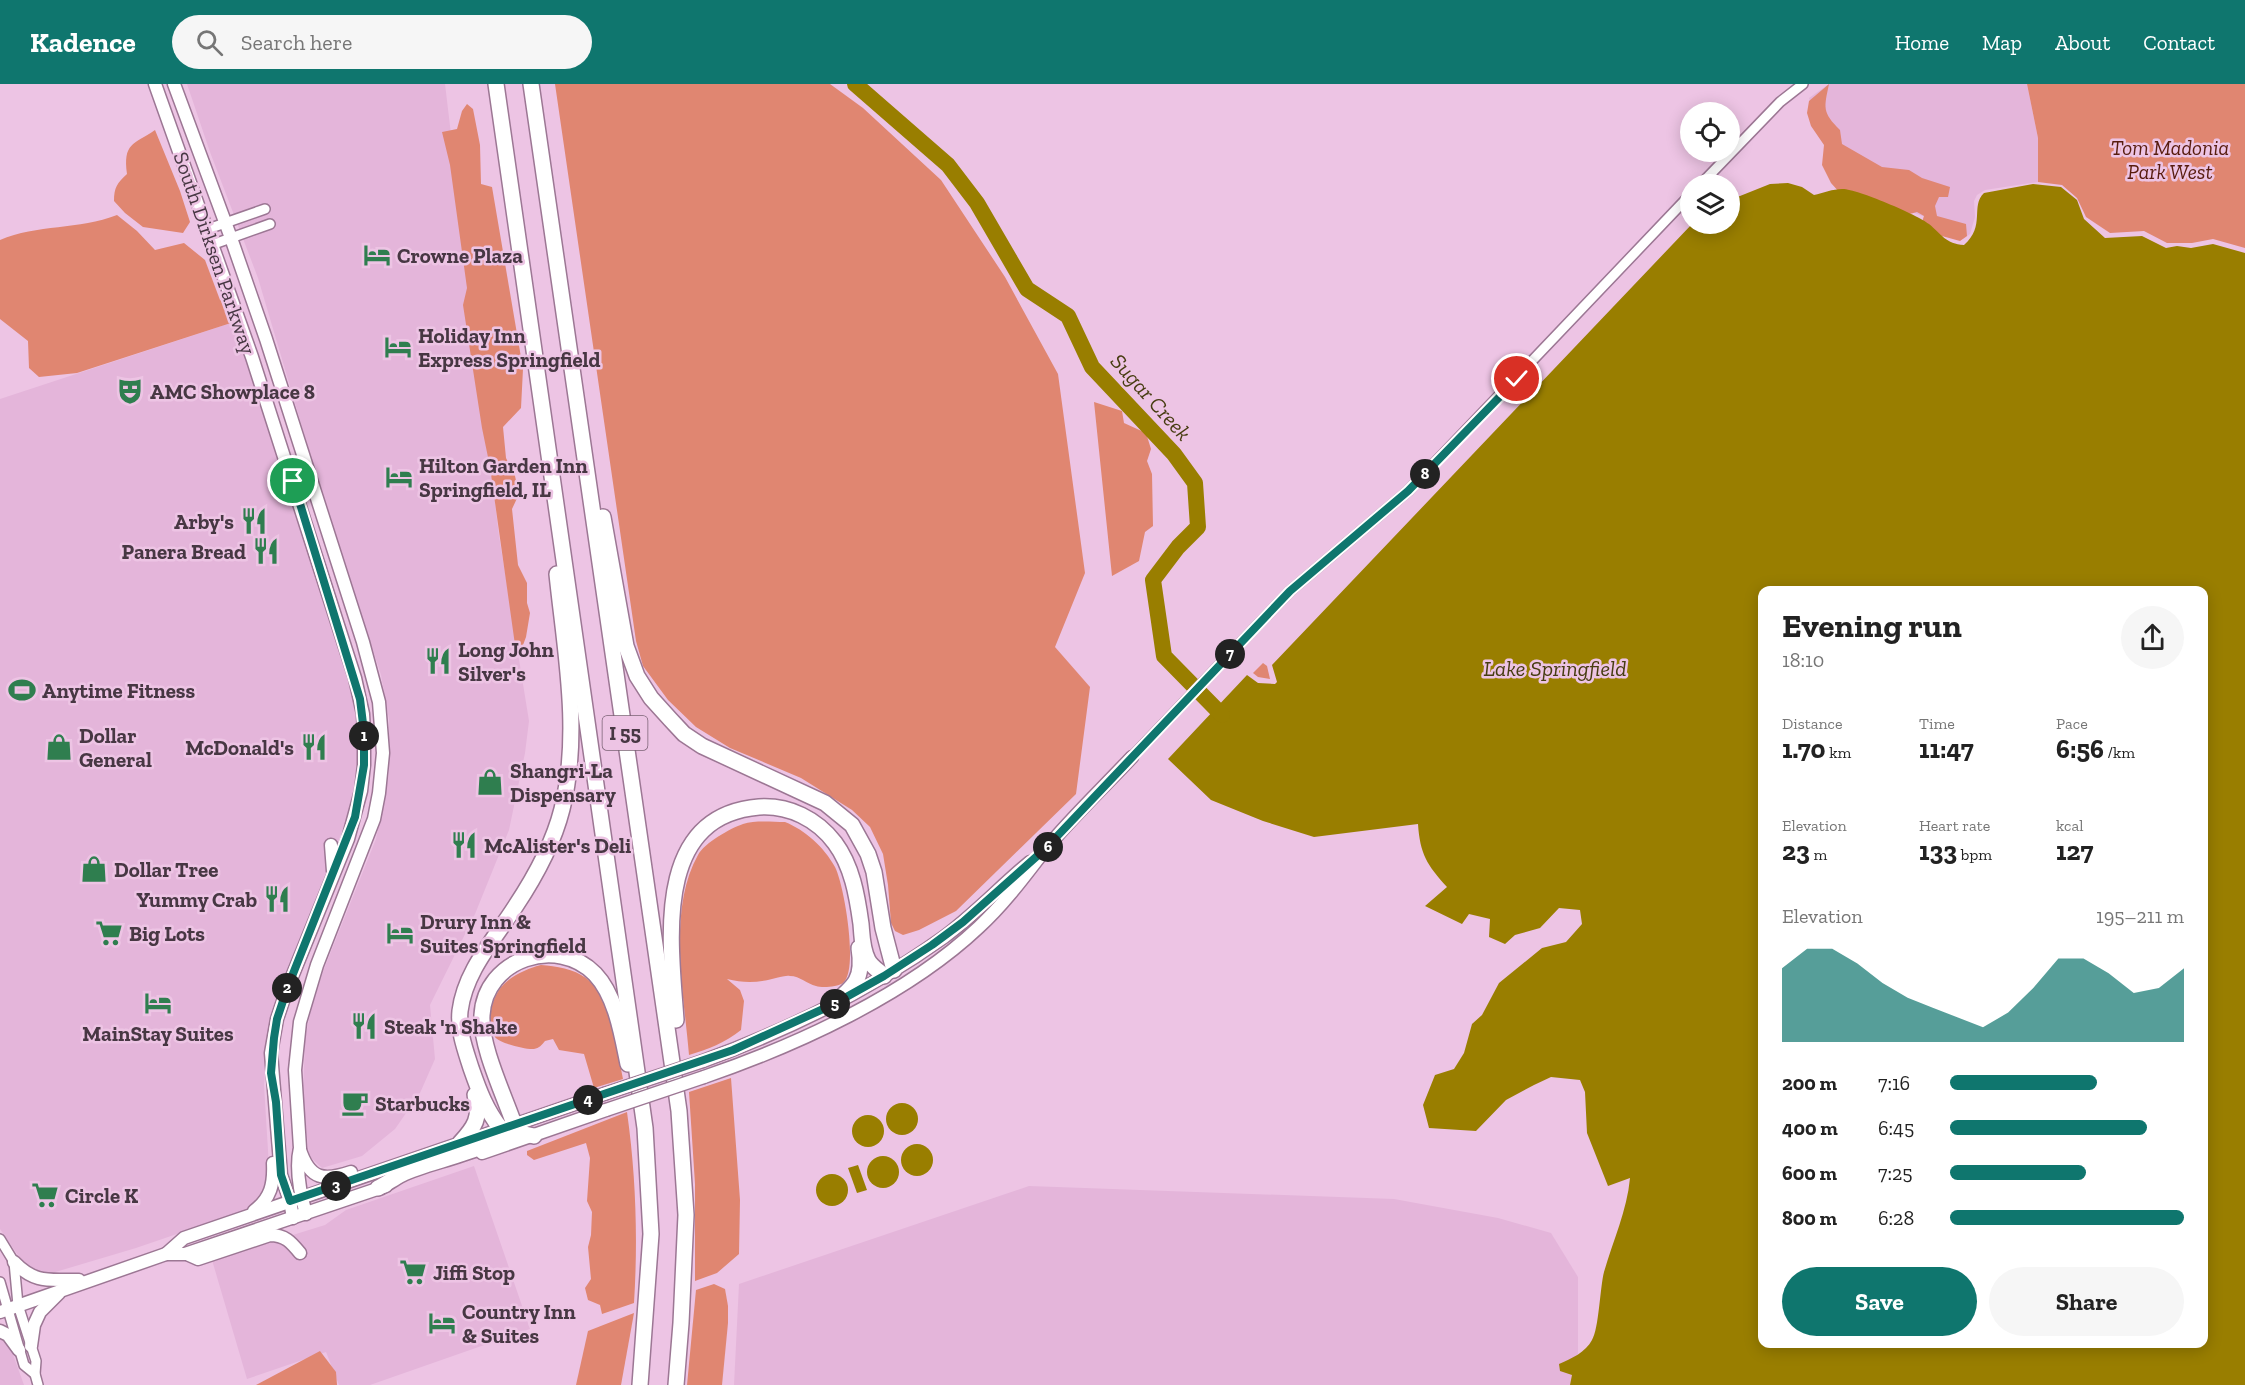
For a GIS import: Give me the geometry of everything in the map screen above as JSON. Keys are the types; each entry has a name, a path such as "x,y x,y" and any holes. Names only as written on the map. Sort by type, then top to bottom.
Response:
{"highway":[{"name":"I 55","path":"496,84 645,1128 651,1234 640,1385"},
{"name":"I 55","path":"531,84 671,1050 686,1215 676,1385"},
{"path":"576,393 611,553 626,646 637,676 651,698 684,734 702,746 825,803 852,825 868,854 874,872 889,973"},
{"path":"460,1143 475,1126 478,1106 457,1041 455,1022 459,995 469,972 516,907 542,862 556,828 567,787 571,741 570,704 556,571 550,460"},
{"path":"683,1173 688,1135 676,1034 671,932 674,886 684,856 696,838 715,822 736,812 772,807 802,816 827,834 843,855 857,891 868,961 889,973"},
{"path":"832,1005 854,987 860,974 861,960 850,892 851,877"},
{"path":"508,1129 483,1034 482,1014 486,995 504,971 521,960 548,954 572,958 591,971 603,984 619,1025 628,1065 638,1139 643,1204 651,1234"},
{"path":"475,966 462,1001 460,1030 484,1104 508,1129 534,1136"},
{"path":"378,1188 403,1173 487,1144 508,1129"}],"main road":[{"name":"South Dirksen Parkway","path":"155,84 214,244 281,443 360,699 365,749 361,791 348,839 303,947 277,1019 271,1053 281,1175 306,1214"},
{"name":"South Dirksen Parkway","path":"174,84 226,223 298,438 373,673 382,725 382,764 374,819 317,965 300,1022 295,1070 300,1148 293,1218"},
{"path":"166,1254 184,1238 703,1061 763,1037 832,1005 889,973 963,922 1045,849 1132,757"},
{"path":"331,845 332,876"},
{"path":"185,1254 704,1077 763,1055 831,1024 896,988 946,955 979,927 1026,876 1045,849"},
{"path":"889,973 896,988"},
{"path":"247,1216 260,1207 273,1187 268,1096 271,1073"},
{"path":"300,1148 304,1163 309,1170 320,1177 329,1178 404,1154 424,1155"},
{"path":"9,1308 166,1254 185,1254 198,1258 270,1235 280,1235 291,1242 300,1253"},
{"path":"14,1262 30,1276 44,1280 86,1281"},
{"path":"0,1331 25,1348 40,1312 62,1290"}],"street":[{"path":"1711,174 1780,102 1803,84"},
{"path":"1132,757 1290,591 1408,491 1680,205"},
{"path":"208,229 265,209"},
{"path":"214,244 270,224"},
{"path":"0,1239 14,1262 9,1308"},
{"path":"0,1282 25,1348 24,1365 35,1374 38,1385"}],"shaded area":[{"path":"187,84 445,84 499,536 529,721 525,753 509,830 475,914 430,1005 435,1059 420,1093 395,1129 362,1156 322,1168 309,1156 303,1095 305,1040 311,1009 324,969 376,839 389,774 389,719 381,675 326,508 258,278"},
{"path":"1829,84 2027,84 2038,138 2038,182 1985,190 1977,195 1974,201 1975,217 1970,234 1963,239 1952,238 1928,218 1840,185 1809,98"},
{"path":"234,322 349,679 358,730 355,789 327,873 273,1011 264,1085 270,1183 257,1203 244,1211 136,1248 52,1273 40,1273 26,1267 0,1229 0,399"},
{"path":"474,1166 530,1329 370,1385 339,1385 326,1352 247,1379 212,1260 325,1225 346,1210"},
{"path":"1029,1186 1394,1199 1498,1218 1551,1233 1578,1277 1578,1385 734,1385 739,1284"},
{"path":"0,1337 11,1349 24,1385 0,1385"}],"green space":[{"path":"555,84 830,84 863,108 941,180 1005,277 1058,374 1085,573 1055,647 1090,687 1076,794 956,911 919,930 903,935 895,931 891,923 883,854 870,827 852,810 801,778 730,748 696,727 668,700 643,666 636,641"},
{"path":"1829,84 1826,99 1827,114 1840,130 1842,144 1882,167 1909,170 1922,178 1950,187 1948,197 1939,197 1935,206 1937,216 1966,224 1967,236 1960,241 1931,233 1921,225 1924,216 1917,212 1906,215 1840,193 1831,183 1822,165 1824,145 1811,126 1807,113 1809,101"},
{"name":"Tom Madonia Park West","path":"2027,84 2245,84 2245,248 2213,239 2192,243 2167,243 2144,231 2110,233 2086,217 2077,198 2062,185 2038,182 2038,138"},
{"path":"467,104 473,109 480,145 481,184 492,187 523,369 521,408 503,427 506,458 515,476 519,494 512,509 518,565 527,583 527,603 530,613 526,637 520,653 516,652 490,467 463,305 467,288 450,165 442,132 457,129 462,111"},
{"path":"155,130 190,222 183,233 143,227 114,201 117,186 127,174 128,150 135,142"},
{"path":"117,215 155,250 184,243 205,260 220,300 229,307 234,322 77,373 39,377 29,368 28,341 0,319 0,240 29,231 88,223"},
{"path":"1094,402 1122,411 1124,423 1146,433 1151,449 1147,461 1152,474 1153,526 1145,532 1139,561 1112,576"},
{"path":"1263,663 1267,666 1270,679 1258,677 1253,673"},
{"path":"758,822 785,822 813,840 825,853 839,876 846,908 850,946 848,975 843,983 826,987 816,986 797,977 788,976 755,982 727,979 740,990 744,1001 741,1030 729,1039 689,1055 681,979 680,926 689,877 698,855 712,841 738,826"},
{"path":"541,965 576,972 594,986 611,1024 623,1079 594,1088 584,1054 559,1050 553,1039 545,1041 537,1048 530,1049 507,1044 495,1037 490,1017 496,995 516,975"},
{"path":"731,1078 740,1200 739,1254 717,1273 695,1281 695,1184 689,1092"},
{"path":"627,1112 635,1208 634,1303 602,1314 600,1305 588,1300 585,1288 591,1279 588,1247 592,1212 587,1201 590,1158 586,1143 534,1160 527,1155 527,1151"},
{"path":"714,1284 725,1289 728,1306 722,1385 687,1385 696,1290"},
{"path":"634,1313 621,1385 576,1385 588,1331"},
{"path":"320,1351 336,1372 337,1385 256,1385"}],"water":[{"name":"Lake Springfield","path":"1788,183 1802,187 1814,195 1832,190 1849,190 1913,215 1929,224 1948,241 1964,245 1974,231 1978,204 1984,193 2033,184 2061,187 2077,200 2084,219 2105,238 2142,236 2166,248 2177,246 2191,248 2213,244 2245,253 2245,1385 1570,1385 1572,1375 1560,1371 1559,1364 1582,1352 1594,1335 1604,1272 1623,1214 1630,1178 1608,1186 1587,1133 1585,1092 1580,1080 1551,1077 1534,1085 1506,1100 1476,1131 1429,1128 1423,1105 1435,1075 1454,1069 1464,1053 1472,1024 1482,1015 1499,983 1542,948 1566,942 1582,924 1580,910 1559,908 1540,928 1515,935 1505,944 1489,937 1490,919 1469,914 1462,924 1425,906 1447,887 1426,858 1418,824 1314,837 1263,821 1211,800 1168,759 1247,675 1258,683 1275,684 1277,682 1272,665 1682,234 1740,234 1740,196 1770,184"},
{"path":"902,1103 913,1108 918,1119 913,1130 902,1135 891,1130 886,1119 891,1108"},
{"path":"868,1115 879,1120 884,1131 879,1142 868,1147 857,1142 852,1131 857,1120"},
{"path":"917,1144 928,1149 933,1160 928,1171 917,1176 906,1171 901,1160 906,1149"},
{"path":"883,1156 894,1161 899,1172 894,1183 883,1188 872,1183 867,1172 872,1161"},
{"path":"858,1165 867,1190 857,1193 848,1168"},
{"path":"832,1174 843,1179 848,1190 843,1201 832,1206 821,1201 816,1190 821,1179"}],"waterway":[{"name":"Sugar Creek","path":"855,84 948,165 977,203 1027,289 1068,316 1092,367 1174,454 1195,483 1198,527 1178,547 1153,580 1164,656 1222,715"}],"place":[{"name":"Crowne Plaza","path":"377,255"},
{"name":"Holiday Inn Express Springfield","path":"398,347"},
{"name":"AMC Showplace 8","path":"130,391"},
{"name":"Hilton Garden Inn Springfield, IL","path":"399,477"},
{"name":"Arby's","path":"254,521"},
{"name":"Panera Bread","path":"266,551"},
{"name":"Long John Silver's","path":"438,661"},
{"name":"Anytime Fitness","path":"22,690"},
{"name":"Dollar General","path":"59,747"},
{"name":"McDonald's","path":"314,747"},
{"name":"Shangri-La Dispensary","path":"490,782"},
{"name":"McAlister's Deli","path":"464,845"},
{"name":"Dollar Tree","path":"94,869"},
{"name":"Yummy Crab","path":"277,899"},
{"name":"Big Lots","path":"109,933"},
{"name":"Drury Inn & Suites Springfield","path":"400,933"},
{"name":"MainStay Suites","path":"158,1003"},
{"name":"Steak 'n Shake","path":"364,1026"},
{"name":"Starbucks","path":"355,1103"},
{"name":"Circle K","path":"45,1195"},
{"name":"Jiffi Stop","path":"413,1272"},
{"name":"Country Inn & Suites","path":"442,1323"}],"route":[{"path":"293,481 355,678 363,714 365,749 361,791 355,817 287,989 277,1019 271,1053 281,1175 290,1201 733,1050 832,1005 884,976 932,945 963,922 1045,849 1290,591 1408,491 1517,379"}]}
